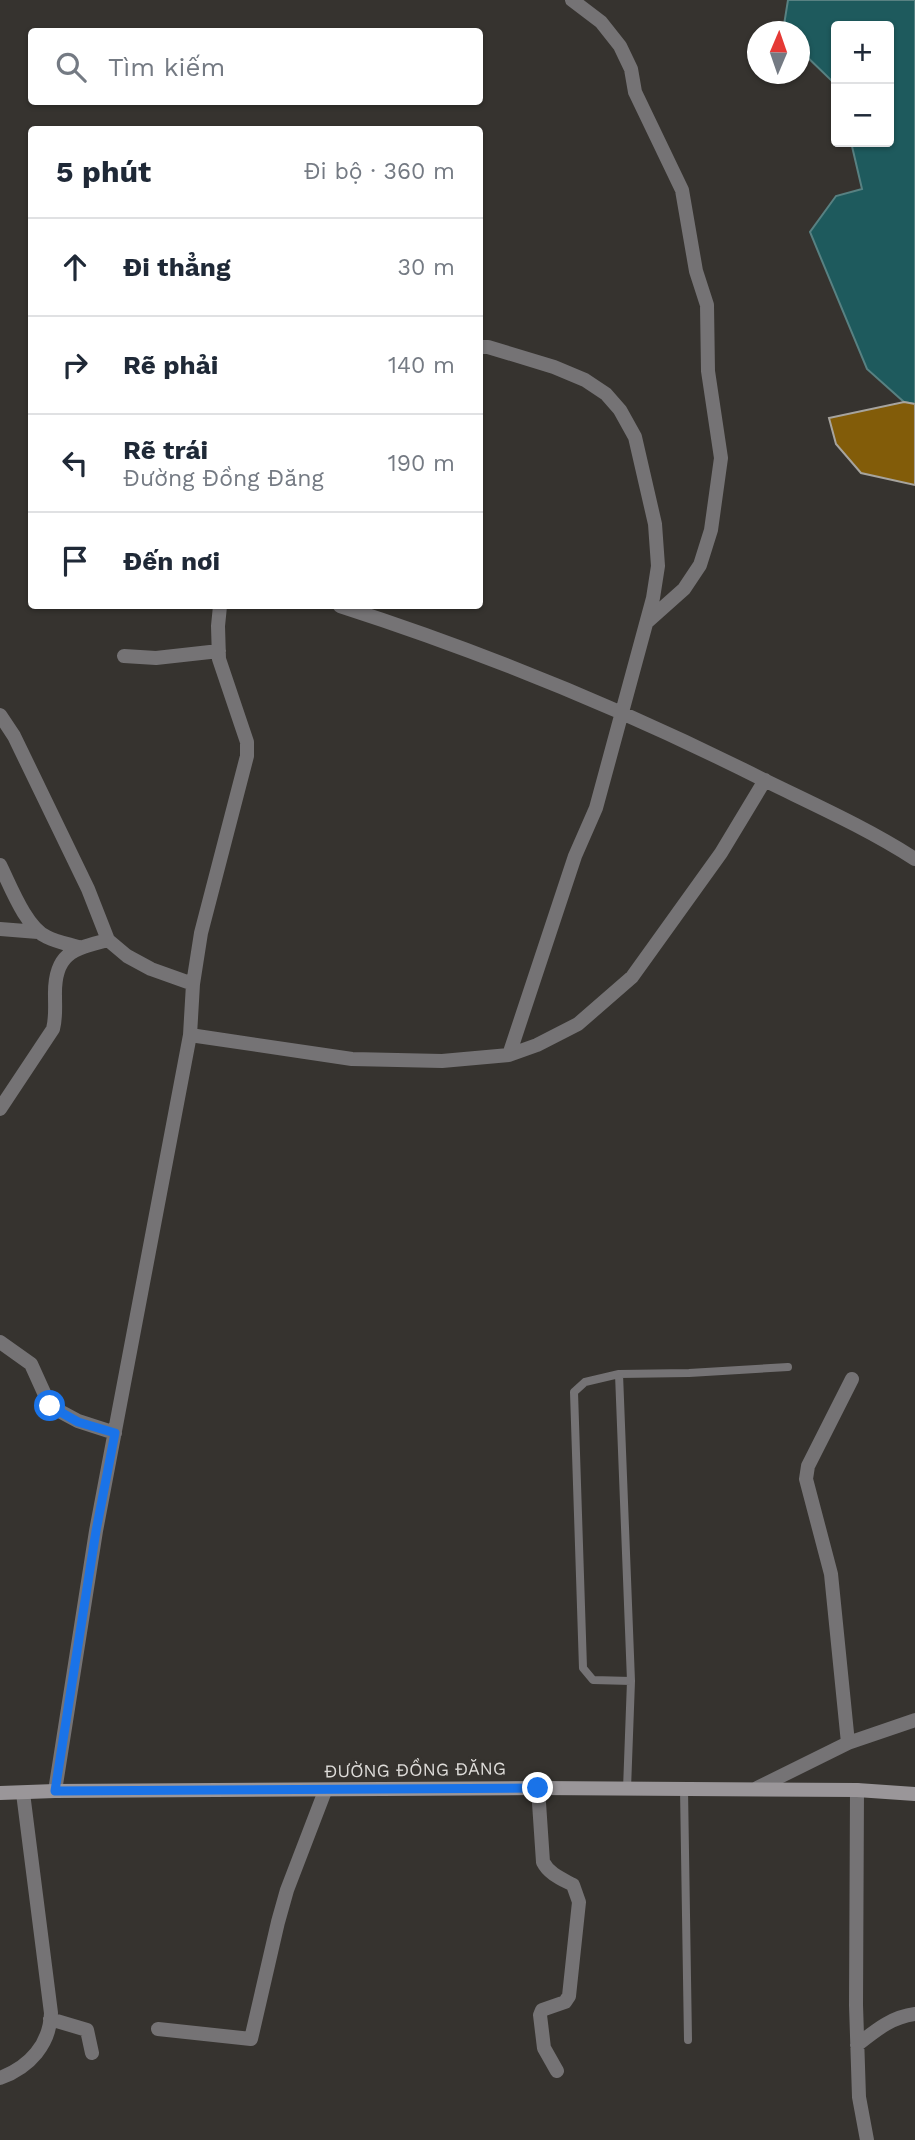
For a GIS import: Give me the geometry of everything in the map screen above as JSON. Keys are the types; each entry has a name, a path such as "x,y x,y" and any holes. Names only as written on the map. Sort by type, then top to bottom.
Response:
{"main road":[{"name":"ĐƯỜNG ĐỒNG ĐĂNG","path":"0,1793 757,1788 915,1794"}],"street":[{"path":"572,0 601,22 620,46 631,69 635,92 682,190 696,271 707,305 708,371 721,458 711,530 700,565 684,589 646,623"},
{"path":"483,347 554,367 585,380 607,394 620,410 635,437 655,524 658,566 646,623 596,808 575,856 509,1055"},
{"path":"55,1791 96,1531 190,1035 193,984 201,933 247,756 247,742 219,651 220,609"},
{"path":"377,611 621,712 710,752 854,823 915,859"},
{"path":"124,656 156,658 219,651"},
{"path":"0,715 14,736 88,889 108,940 151,969 193,984"},
{"path":"190,1035 352,1059 442,1061 509,1055 537,1045 578,1024 632,977 721,853 765,780"},
{"path":"0,865 22,909 38,932 78,947"},
{"path":"0,929 38,932"},
{"path":"0,1109 53,1029 55,980 58,967 65,956 78,947 108,940"},
{"path":"0,1086 21,1077"},
{"path":"0,1342 31,1364 50,1406 78,1422 115,1433"},
{"path":"848,1743 831,1574 806,1479 808,1466 852,1379"},
{"path":"757,1788 848,1743 915,1720"},
{"path":"538,1788 543,1862 552,1874 573,1885 579,1902 569,1996 565,2002 542,2010 540,2015 544,2048 557,2071"},
{"path":"857,1790 857,2045 859,2097 867,2140"},
{"path":"158,2029 251,2039 281,1911 325,1791"},
{"path":"0,2078 13,2073 32,2058 45,2042 51,2019 23,1793"},
{"path":"857,2045 883,2025 898,2017 915,2014"},
{"path":"51,2019 87,2030 92,2053"}],"lane":[{"path":"631,1681 593,1680 583,1668 582,1572 574,1392 585,1382 620,1374 788,1367"},
{"path":"620,1374 631,1681 627,1789"},
{"path":"684,1789 688,2040"}],"water":[{"path":"788,0 915,0 915,404 904,402 867,369 810,232 836,196 862,189 852,147 894,147 894,21 831,21 831,80 810,60 810,21 785,21"}],"building":[{"path":"904,402 915,404 915,485 861,473 836,444 829,418"}],"route":[{"path":"50,1406 78,1422 115,1433 96,1531 55,1791 538,1788"}]}
